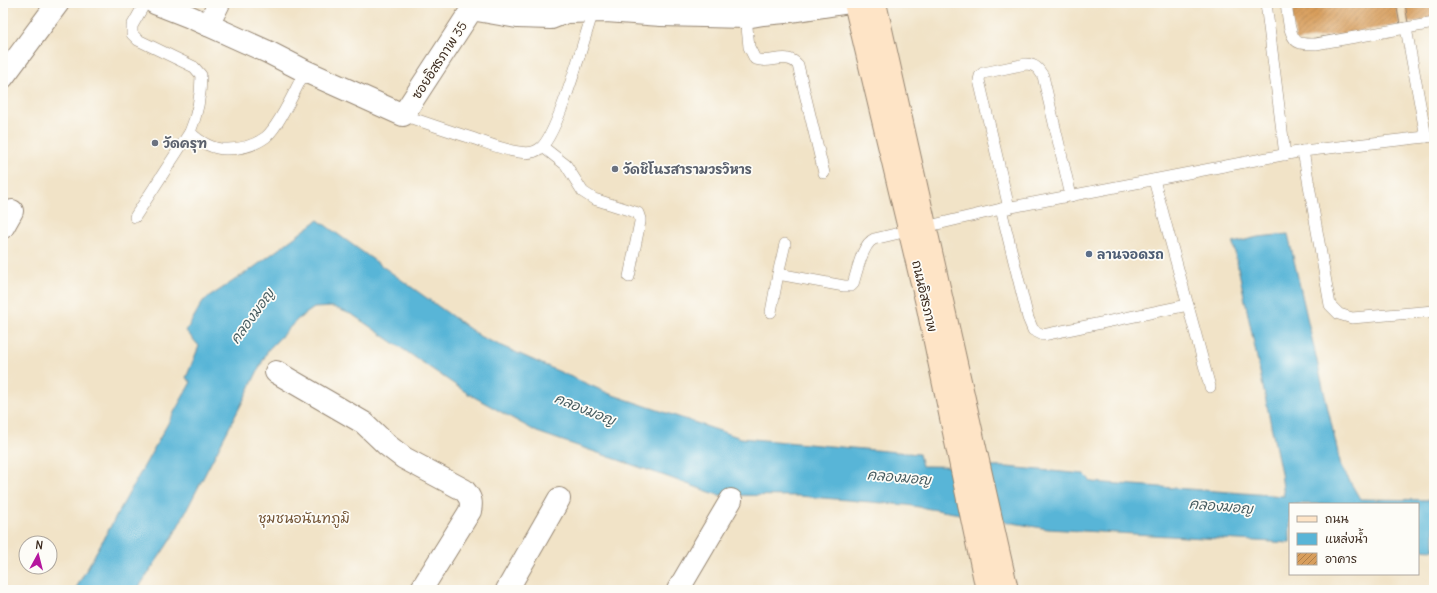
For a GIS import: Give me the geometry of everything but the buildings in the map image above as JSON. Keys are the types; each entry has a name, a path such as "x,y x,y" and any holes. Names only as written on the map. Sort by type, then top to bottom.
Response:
{"main road":[{"name":"ถนนอิสรภาพ","path":"855,3 918,228 936,307 987,590"},
{"path":"875,3 918,228"},
{"path":"936,307 1007,590"}],"street":[{"path":"3,77 58,3"},
{"path":"155,3 268,52 305,71 403,115"},
{"path":"208,25 218,3"},
{"name":"ซอยอิสรภาพ 35","path":"403,115 470,12 477,10 517,17 551,18 566,12 606,11 746,16 844,3"},
{"path":"276,372 364,423 387,445 404,458 464,490 468,495 472,503 470,511 421,590"},
{"path":"508,590 559,499"},
{"path":"678,590 731,500"}],"lane":[{"path":"134,217 190,132 196,117 201,94 201,75 194,67 138,40 132,34 132,26 145,3"},
{"path":"1266,3 1285,155"},
{"path":"1286,3 1291,36 1295,41 1300,43 1316,44 1434,23"},
{"path":"403,115 485,143 519,152 534,151 546,143 554,128 567,94 591,18 597,12"},
{"path":"746,16 749,47 755,59 760,61 789,58 794,60 798,65 824,172"},
{"path":"778,274 851,286 865,248 870,241 918,228 1005,208 1303,151 1430,136 1406,28"},
{"path":"1071,196 1043,76 1038,68 1033,64 1026,64 983,73 979,80 1028,318 1033,330 1043,335 1188,305"},
{"path":"190,132 197,140 221,150 237,149 253,144 266,136 279,120 305,71"},
{"path":"543,146 566,165 583,192 594,199 635,212 639,216 640,222 629,277"},
{"path":"1303,151 1330,305 1340,314 1352,318 1434,311"},
{"path":"1154,180 1210,387"},
{"path":"771,312 785,244"}],"water":[{"name":"คลองมอญ","path":"318,220 481,337 610,394 741,438 919,454 922,466 1007,467 1084,474 1092,482 1284,496 1281,473 1233,243 1258,237 1288,234 1341,466 1360,499 1434,500 1434,550 1419,549 1419,503 1289,503 1289,543 1048,529 907,505 799,496 718,495 537,432 467,393 353,315 333,307 314,308 298,319 268,350 173,536 137,590 75,590 191,382 186,378 199,346 186,331 203,301 253,268"}],"place":[{"name":"วัดครุฑ","path":"155,143"},
{"name":"วัดชิโนรสารามวรวิหาร","path":"615,169"},
{"name":"ลานจอดรถ","path":"1089,254"}],"district":[{"name":"ชุมชนอนันทภูมิ","path":"304,518"}]}
